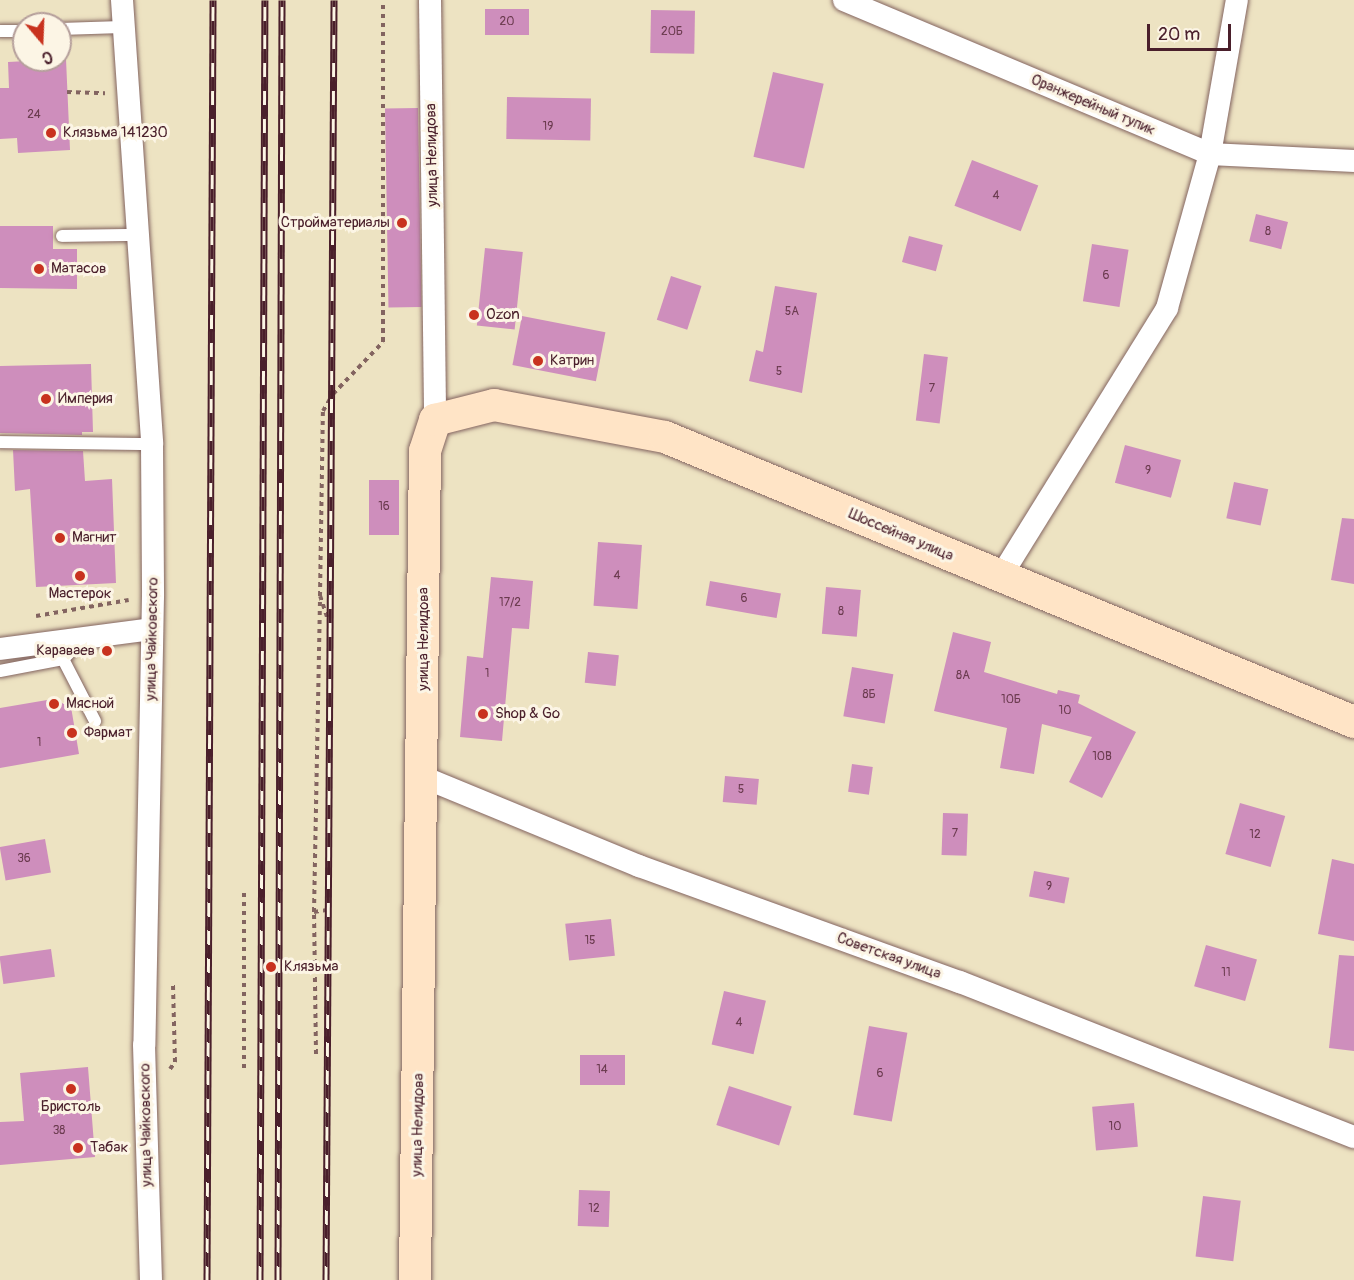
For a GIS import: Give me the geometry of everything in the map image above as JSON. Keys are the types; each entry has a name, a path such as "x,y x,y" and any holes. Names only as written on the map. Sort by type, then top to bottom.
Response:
{"main road":[{"name":"Шоссейная улица","path":"435,420 494,405 664,437 1354,722"},
{"name":"улица Нелидова","path":"415,1280 423,777 425,451 435,420"}],"street":[{"name":"улица Чайковского","path":"122,0 122,27 129,93 152,444 152,629 144,1045 151,1280"},
{"name":"улица Нелидова","path":"430,0 435,420"},
{"name":"Оранжерейный тупик","path":"844,0 1210,154 1354,160"},
{"path":"1001,576 1167,308 1210,154 1237,0"},
{"path":"0,650 68,649 152,629"},
{"name":"Советская улица","path":"423,777 639,866 960,982 1354,1137"}],"lane":[{"path":"72,29 122,27"},
{"path":"62,236 138,235"},
{"path":"0,442 152,444"},
{"path":"0,671 68,649 95,721"}],"path":[{"path":"316,1054 314,912 323,411 333,394 383,342 382,0"},
{"path":"67,92 129,93"},
{"path":"320,596 327,618"},
{"path":"34,616 137,599"},
{"path":"244,893 244,1070"},
{"path":"314,912 326,910"},
{"path":"174,992 175,1062"}],"building":[{"path":"485,9 529,9 529,35 485,35"},
{"path":"651,10 695,11 694,54 650,53"},
{"path":"8,62 12,62 12,72 67,72 70,150 18,153 17,138 0,139 0,88 9,88"},
{"path":"773,72 824,84 804,168 753,157"},
{"path":"507,97 591,98 590,140 506,139"},
{"path":"418,108 421,307 388,308 385,109"},
{"path":"972,160 1038,185 1021,231 954,206"},
{"path":"1256,214 1288,222 1281,249 1249,241"},
{"name":"Матасов","path":"0,226 53,226 53,249 77,249 77,289 0,288"},
{"path":"909,236 943,245 936,271 902,262"},
{"path":"1092,244 1129,250 1119,307 1083,301"},
{"path":"485,248 523,252 515,330 477,326"},
{"path":"671,276 701,286 687,330 657,320"},
{"path":"775,286 817,293 802,393 749,381 756,350 763,352"},
{"path":"522,316 605,332 596,381 512,365"},
{"path":"924,354 948,357 940,423 916,421"},
{"name":"Империя","path":"91,364 93,432 82,432 82,435 0,433 0,366"},
{"path":"1125,445 1181,460 1171,498 1115,483"},
{"name":"Магнит","path":"13,450 83,451 85,481 112,479 116,583 36,587 30,489 15,491"},
{"path":"369,480 399,480 399,535 369,535"},
{"path":"1234,482 1268,489 1261,525 1226,518"},
{"path":"1342,518 1354,519 1354,584 1331,580"},
{"path":"598,542 642,545 637,609 594,606"},
{"path":"491,577 533,581 529,629 512,628 502,741 460,737 467,656 483,658"},
{"path":"710,581 781,594 777,618 706,606"},
{"path":"826,587 861,590 857,637 822,634"},
{"path":"953,632 991,642 984,672 1057,694 1058,690 1080,695 1078,703 1136,732 1102,798 1069,782 1092,737 1042,724 1034,774 1000,768 1007,728 934,711"},
{"path":"588,652 619,655 616,686 585,683"},
{"path":"852,667 893,674 885,724 843,716"},
{"path":"53,699 71,707 79,754 0,768 0,708"},
{"path":"852,764 873,767 869,795 848,792"},
{"path":"725,776 759,779 757,805 723,802"},
{"path":"1240,803 1285,816 1271,867 1225,854"},
{"path":"943,813 968,814 967,856 942,855"},
{"path":"45,839 51,872 6,880 0,847"},
{"path":"1332,859 1354,864 1354,941 1318,934"},
{"path":"1034,871 1069,878 1064,903 1029,897"},
{"path":"611,919 615,956 569,961 565,924"},
{"path":"1206,945 1257,960 1245,1001 1194,986"},
{"path":"51,949 55,977 3,984 0,956"},
{"path":"1339,955 1354,956 1354,1051 1329,1048"},
{"path":"724,991 766,1001 754,1054 712,1045"},
{"path":"869,1026 907,1033 892,1121 853,1115"},
{"path":"580,1055 625,1055 625,1085 580,1085"},
{"path":"88,1067 95,1157 0,1165 0,1122 24,1121 20,1073"},
{"path":"729,1086 792,1106 779,1145 716,1125"},
{"path":"1134,1103 1138,1147 1096,1150 1092,1107"},
{"path":"579,1190 610,1191 609,1227 578,1226"},
{"path":"1203,1196 1241,1201 1233,1261 1196,1257"}],"railway":[{"path":"207,1280 213,0"},
{"path":"260,1280 265,0"},
{"path":"278,1280 282,0"},
{"path":"326,1280 334,0"}],"place":[{"name":"Клязьма 141230","path":"51,133"},
{"name":"Стройматериалы","path":"402,223"},
{"name":"Матасов","path":"39,269"},
{"name":"Ozon","path":"474,315"},
{"name":"Катрин","path":"538,361"},
{"name":"Империя","path":"46,399"},
{"name":"Магнит","path":"60,538"},
{"name":"Мастерок","path":"80,576"},
{"name":"Караваев","path":"107,651"},
{"name":"Мясной","path":"54,704"},
{"name":"Shop & Go","path":"483,714"},
{"name":"Фармат","path":"72,733"},
{"name":"Клязьма","path":"271,967"},
{"name":"Бристоль","path":"71,1089"},
{"name":"Табак","path":"78,1148"}]}
